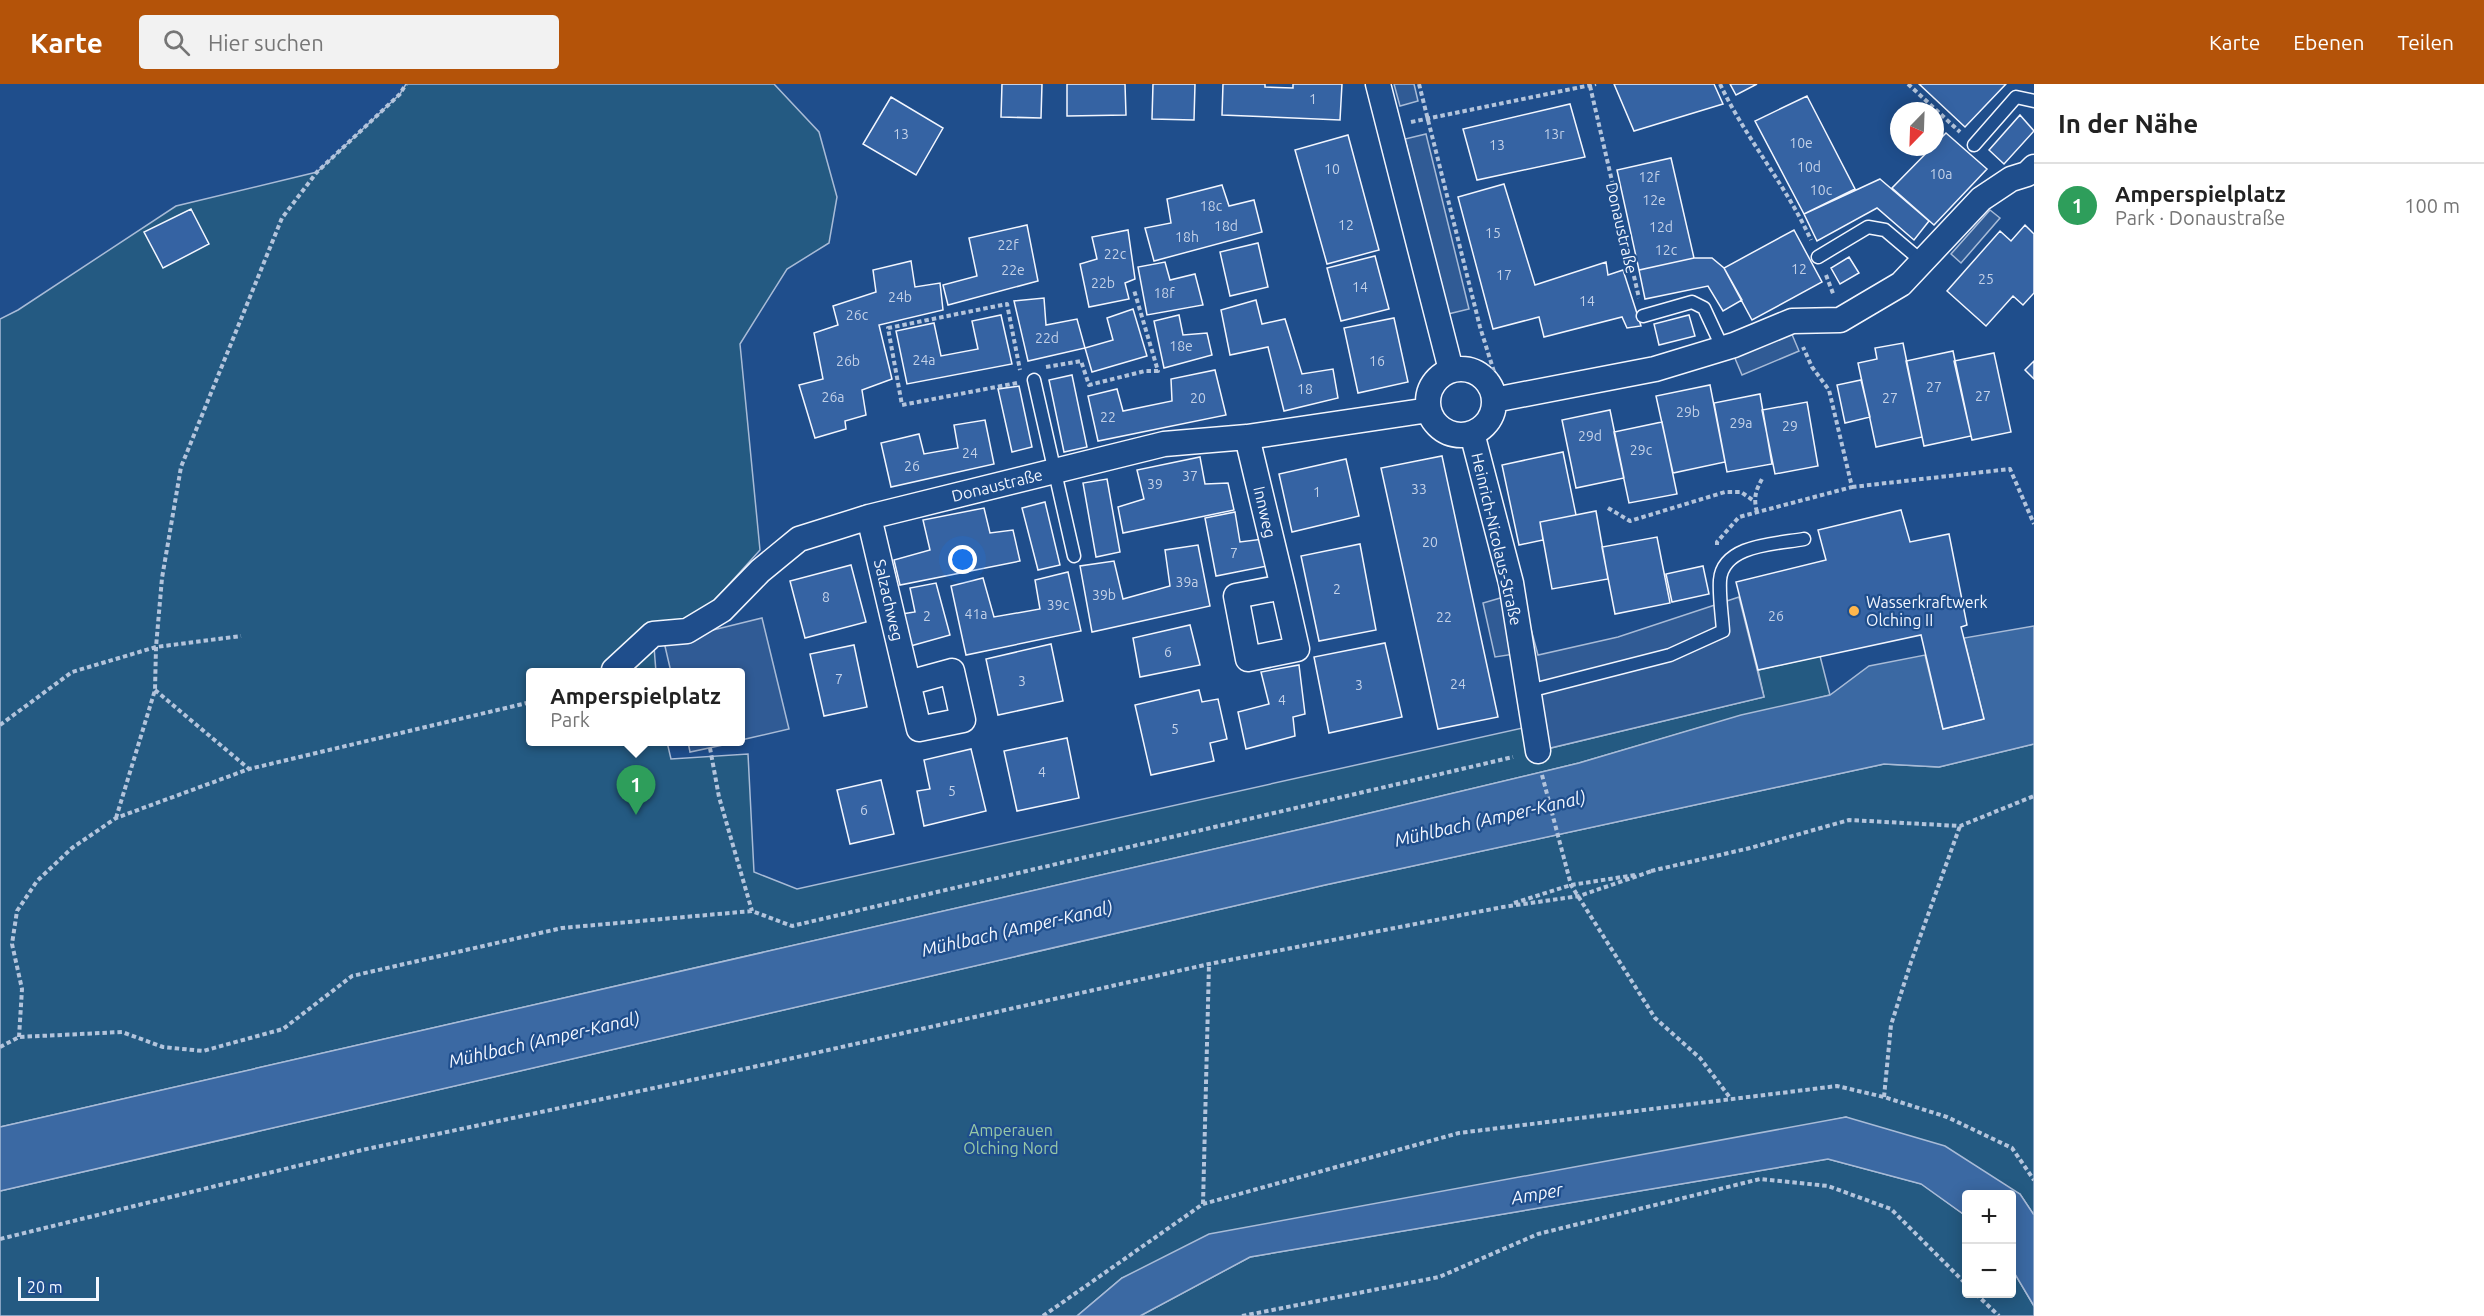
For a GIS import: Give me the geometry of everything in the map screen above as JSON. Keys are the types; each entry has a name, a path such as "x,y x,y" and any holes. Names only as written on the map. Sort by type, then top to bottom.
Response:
{"street":[{"path":"1378,84 1451,370"},
{"path":"1498,399 1655,369 1723,349 1792,321 1840,320 1901,284 1924,263 1981,199 2012,179 2032,174"},
{"path":"1451,370 1471,370 1483,377 1498,399 1489,420 1472,433 1458,435 1445,430 1435,422 1429,410 1429,396 1434,384 1440,376 1451,370"},
{"name":"Donaustraße","path":"616,668 653,634 687,631 722,610 760,570 799,539 869,517 1164,444 1247,436 1429,410"},
{"name":"Heinrich-Nicolaus-Straße","path":"1472,433 1511,583 1539,759"},
{"name":"Innweg","path":"1247,436 1283,587"},
{"name":"Salzachweg","path":"869,517 908,683"}],"lane":[{"path":"1974,145 2016,97 2034,101"},
{"path":"1818,257 1868,227 1885,230 1924,263"},
{"path":"1643,316 1692,302 1704,308 1723,349"},
{"path":"1028,381 1055,471 1074,556"},
{"path":"1529,691 1670,656 1723,631 1720,579 1727,561 1745,550 1804,539"}],"path":[{"path":"116,818 155,690 162,578 181,467 282,218 317,172 400,94 406,84"},
{"path":"1419,84 1498,399"},
{"path":"1389,126 1596,84"},
{"path":"1720,84 1735,113 1787,196 1832,289 1840,320"},
{"name":"Donaustraße","path":"1590,86 1643,316"},
{"path":"1028,381 1034,369 1081,361 1089,385 1145,371 1158,371 1134,290"},
{"path":"1007,304 1028,381 902,405 888,328 1007,304"},
{"path":"1792,321 1812,367 1829,390 1852,487"},
{"path":"1717,552 1717,542 1739,517 1852,487 2010,469 2034,524"},
{"path":"1757,512 1754,501 1755,491 1763,477"},
{"path":"1608,508 1630,521 1725,492 1741,492 1754,501"},
{"path":"0,725 72,672 156,647 241,636"},
{"path":"155,690 249,769"},
{"path":"19,1037 22,989 12,944 17,910 37,881 72,848 116,818 249,769 526,703"},
{"path":"710,748 719,797 752,911"},
{"path":"0,1047 19,1037 122,1032 163,1047 203,1051 283,1029 352,976 562,927 752,911 792,926 1539,759 1559,846 1571,885 1655,1018 1700,1058 1731,1099"},
{"path":"1503,907 1571,885 1652,871 1750,848 1849,820 1960,826 2034,796"},
{"path":"1884,1097 1891,1025 1960,826"},
{"path":"0,1239 362,1150 753,1067 1209,964 1503,907 1579,896 1652,871"},
{"path":"1203,1203 1209,964"},
{"path":"1043,1316 1203,1203 1459,1133 1837,1086 1884,1097 1947,1117 2012,1148 2034,1180"},
{"path":"1242,1316 1438,1276 1538,1234 1760,1179 1828,1186 1891,1209 1962,1280"},
{"path":"1981,1298 1999,1316"}],"green space":[{"path":"406,84 774,84 819,132 837,197 829,243 787,269 740,344 760,550 687,631 653,634 656,668 526,668 526,746 668,746 671,759 748,754 754,872 797,889 1532,726 1538,751 1764,697 1758,670 1820,656 1830,695 1702,727 1579,763 1328,823 0,1127 0,319 18,310 176,206 317,172 400,94"},
{"name":"Amperauen Olching Nord","path":"2034,744 2034,1215 2016,1190 2011,1190 1846,1117 1122,1278 1077,1316 0,1316 0,1191 1325,885 1884,764 1939,767"},
{"path":"1828,1159 1922,1184 1962,1213 1962,1298 2016,1298 2016,1276 2034,1306 2034,1316 1140,1316 1250,1257"}],"shaded area":[{"path":"1394,84 1414,84 1418,101 1400,106"},
{"path":"1426,134 1469,309 1448,314 1405,139"},
{"path":"1990,210 2000,218 1961,263 1951,254"},
{"path":"1791,332 1799,351 1742,375 1734,356"},
{"path":"1521,592 1538,655 1618,637 1739,597 1764,697 1538,751 1521,653 1495,657 1483,603"},
{"path":"762,618 789,729 745,739 745,668 670,668 664,642"},
{"path":"689,746 718,746 690,752"}],"water":[{"name":"Mühlbach (Amper-Kanal)","path":"2034,626 2034,744 1939,767 1884,764 1325,885 0,1191 0,1127 1328,823 1579,763 1741,715 1830,695 1869,666 1925,655 1943,729 1984,719 1964,638"},
{"name":"Amper","path":"1846,1117 1945,1146 2014,1190 1962,1190 1962,1213 1921,1184 1828,1159 1250,1257 1140,1316 1077,1316 1122,1278 1209,1234"},
{"path":"2016,1191 2034,1215 2034,1306 2016,1276"}],"building":[{"path":"1002,84 1042,84 1041,118 1001,117"},
{"path":"1067,84 1125,84 1126,115 1067,116"},
{"path":"1153,84 1195,84 1194,120 1152,119"},
{"path":"1223,84 1265,84 1265,87 1293,88 1293,84 1342,84 1340,120 1222,115"},
{"path":"1614,84 1714,84 1723,104 1634,131"},
{"path":"1730,84 1757,84 1736,95"},
{"path":"1919,84 2006,84 1965,127 1944,107 1944,102 1938,102"},
{"path":"1807,96 1855,189 1804,214 1755,121"},
{"path":"891,97 943,128 916,175 863,144"},
{"path":"1570,104 1585,157 1477,180 1463,129"},
{"path":"2020,115 2034,131 2004,164 1989,150"},
{"path":"1946,133 1987,169 1934,225 1892,188 1923,156 1944,156 1944,135"},
{"path":"1348,135 1379,250 1327,264 1295,150"},
{"path":"1671,158 1694,258 1639,270 1617,170"},
{"path":"1880,179 1929,221 1914,240 1877,208 1817,241 1804,214"},
{"path":"1504,184 1535,285 1606,262 1608,275 1623,270 1641,326 1627,328 1622,317 1544,337 1539,317 1493,329 1458,197"},
{"path":"1222,185 1229,206 1254,200 1262,232 1154,261 1145,228 1171,223 1167,199"},
{"path":"191,209 209,244 163,268 144,232"},
{"path":"1027,225 1038,281 948,305 943,285 977,276 969,238"},
{"path":"2025,225 2034,234 2034,293 2023,305 2013,296 1986,326 1947,291 2000,231 2011,241"},
{"path":"1128,230 1135,279 1125,283 1129,299 1089,307 1080,264 1097,259 1092,237"},
{"path":"1794,230 1822,282 1752,320 1724,268"},
{"path":"1258,243 1268,287 1230,296 1220,252"},
{"path":"1375,256 1389,309 1341,321 1327,268"},
{"path":"1849,257 1859,273 1840,284 1831,268"},
{"path":"1694,258 1712,258 1724,268 1742,300 1723,311 1708,286 1645,299 1639,270"},
{"path":"911,261 915,287 940,283 943,310 879,325 892,379 862,390 866,415 845,421 846,429 815,438 799,385 823,379 814,333 838,325 833,306 876,292 873,270"},
{"path":"1165,262 1170,280 1195,274 1203,305 1147,315 1138,267"},
{"path":"1044,298 1046,325 1077,319 1085,348 1028,361 1014,301"},
{"path":"1256,300 1262,324 1285,319 1302,374 1333,369 1338,398 1284,411 1268,347 1230,355 1221,310"},
{"path":"1133,309 1147,356 1092,372 1085,348 1113,340 1107,318"},
{"path":"1001,315 1012,364 907,384 896,331 934,323 941,356 978,349 972,321"},
{"path":"1179,315 1183,335 1207,333 1212,355 1164,368 1154,321"},
{"path":"1689,315 1695,336 1659,345 1654,324"},
{"path":"1394,318 1408,382 1358,393 1344,328"},
{"path":"1903,343 1922,437 1876,447 1858,363 1877,359 1875,348"},
{"path":"1953,351 1971,436 1924,446 1906,361"},
{"path":"1994,353 2011,432 1972,440 1954,361"},
{"path":"2034,361 2034,379 2025,370"},
{"path":"1215,370 1226,415 1098,441 1088,396 1117,389 1123,411 1172,401 1171,379"},
{"path":"1072,375 1087,447 1064,452 1049,380"},
{"path":"1861,380 1870,417 1845,423 1837,385"},
{"path":"1710,385 1725,462 1673,473 1656,396"},
{"path":"1019,386 1032,447 1012,452 998,389"},
{"path":"1760,394 1772,464 1727,472 1714,403"},
{"path":"1807,402 1818,466 1775,474 1762,410"},
{"path":"1610,410 1624,478 1576,488 1562,420"},
{"path":"985,420 994,464 891,487 881,443 919,434 924,454 958,448 954,425"},
{"path":"1662,422 1677,494 1629,503 1614,432"},
{"path":"1563,452 1576,515 1540,522 1543,540 1519,545 1502,465"},
{"path":"1442,456 1498,717 1438,729 1381,468"},
{"path":"1200,457 1205,484 1228,483 1234,510 1123,533 1118,507 1144,499 1137,470"},
{"path":"1346,459 1359,516 1292,532 1279,474"},
{"path":"1107,479 1120,552 1096,557 1083,483"},
{"path":"1045,502 1060,565 1038,570 1022,508"},
{"path":"984,508 990,533 1013,530 1020,561 900,585 894,560 930,550 923,520"},
{"name":"Wasserkraftwerk Olching II","path":"1901,510 1910,542 1949,534 1967,625 1961,627 1984,719 1943,729 1921,635 1758,670 1736,582 1826,560 1818,530"},
{"path":"1596,511 1608,579 1552,589 1540,522"},
{"path":"1235,512 1240,542 1263,539 1267,566 1216,576 1205,518"},
{"path":"1657,537 1670,603 1615,614 1602,547"},
{"path":"1360,544 1376,630 1319,641 1301,556"},
{"path":"1198,545 1210,606 1092,632 1080,566 1114,561 1123,599 1170,586 1165,550"},
{"path":"851,565 866,622 805,638 790,581"},
{"path":"1703,566 1709,594 1672,602 1666,574"},
{"path":"1068,572 1081,631 966,655 951,586 983,578 994,617 1040,609 1035,580"},
{"path":"936,583 950,635 907,647 902,614 915,612 910,588"},
{"path":"1190,625 1200,665 1140,677 1133,638"},
{"path":"1385,643 1402,717 1329,733 1314,657"},
{"path":"1051,644 1063,701 998,715 986,659"},
{"path":"854,645 867,707 824,716 810,654"},
{"path":"1299,665 1305,714 1293,717 1295,736 1246,749 1238,712 1269,704 1261,672"},
{"path":"1199,690 1202,702 1218,699 1227,739 1210,743 1214,761 1151,775 1135,705"},
{"path":"1067,738 1079,798 1017,811 1004,751"},
{"path":"971,749 986,811 924,826 917,791 930,789 924,760"},
{"path":"881,780 894,834 850,844 837,790"}],"place":[{"name":"Wasserkraftwerk Olching II","path":"1854,611"},
{"name":"Amperspielplatz","path":"636,815"}]}
